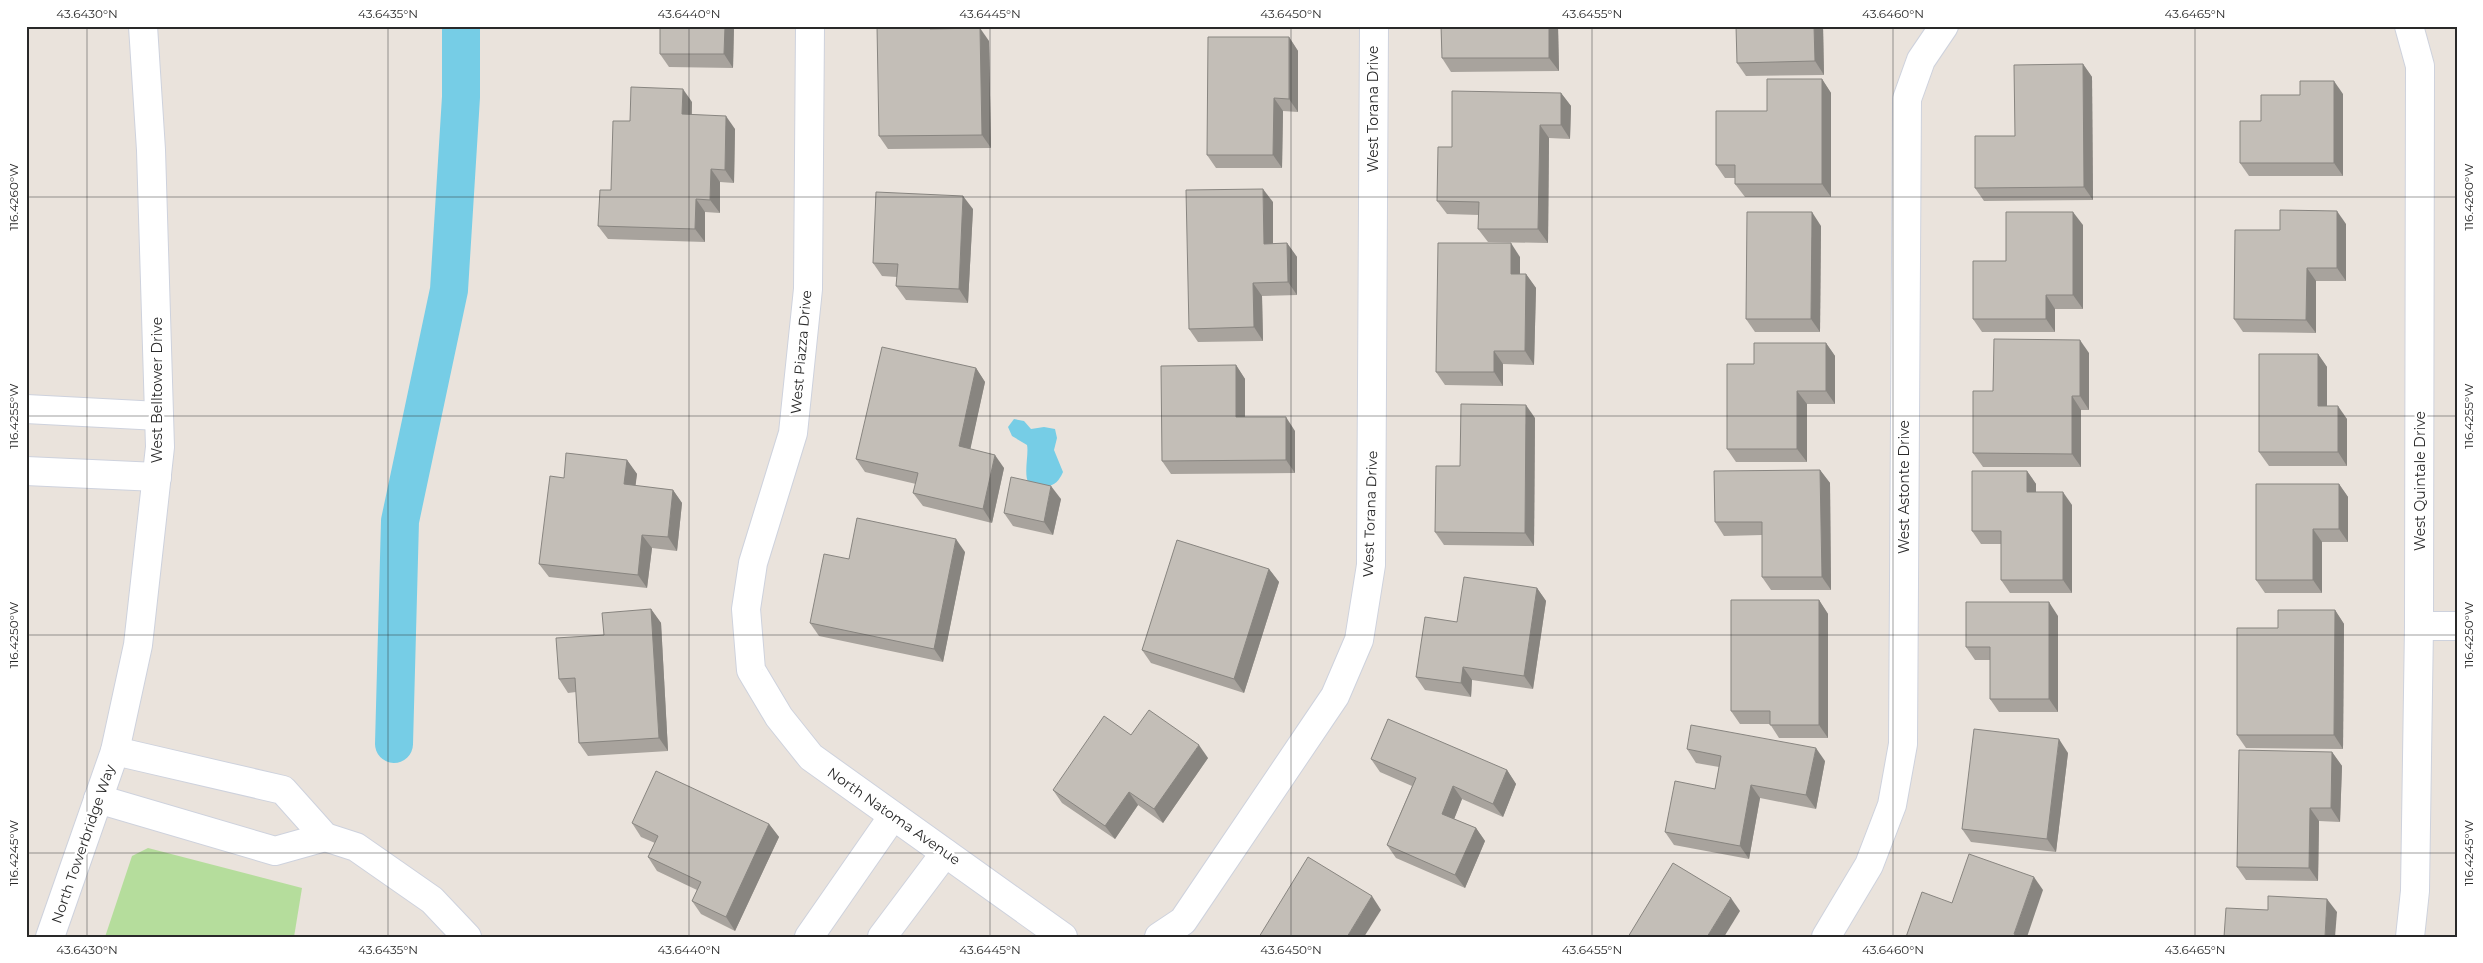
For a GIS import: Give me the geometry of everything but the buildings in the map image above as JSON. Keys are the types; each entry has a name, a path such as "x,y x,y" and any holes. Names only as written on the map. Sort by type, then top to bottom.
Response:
{"street":[{"name":"West Belltower Drive","path":"115,751 138,645 160,447 151,150 143,26"},
{"name":"West Piazza Drive","path":"751,670 746,609 751,572 793,433 808,288 810,26"},
{"name":"West Torana Drive","path":"1159,937 1183,921 1324,712 1334,696 1359,640 1371,564 1374,26"},
{"name":"West Quintale Drive","path":"2409,26 2420,66 2419,626 2415,891 2410,937"},
{"name":"West Astonte Drive","path":"1826,937 1869,865 1892,805 1903,744 1907,99 1920,60 1942,28"},
{"path":"26,409 159,416"},
{"path":"26,471 156,477"},
{"path":"2419,626 2457,626"},
{"name":"North Natoma Avenue","path":"751,670 779,717 811,757 1063,937"},
{"path":"115,751 283,790 325,837 356,848 432,900 468,937"},
{"name":"North Towerbridge Way","path":"50,937 115,751"},
{"path":"98,799 275,851 325,837"},
{"path":"809,937 893,816"},
{"path":"882,937 946,853"}],"green space":[{"path":"148,848 302,888 294,937 105,937 132,856"}],"water":[{"path":"1014,419 1024,421 1031,429 1044,427 1055,429 1057,438 1054,450 1063,472 1054,484 1037,488 1031,486 1026,474 1027,445 1012,436 1008,427"}],"waterway":[{"path":"394,744 400,521 449,290 461,97 461,26"}]}
